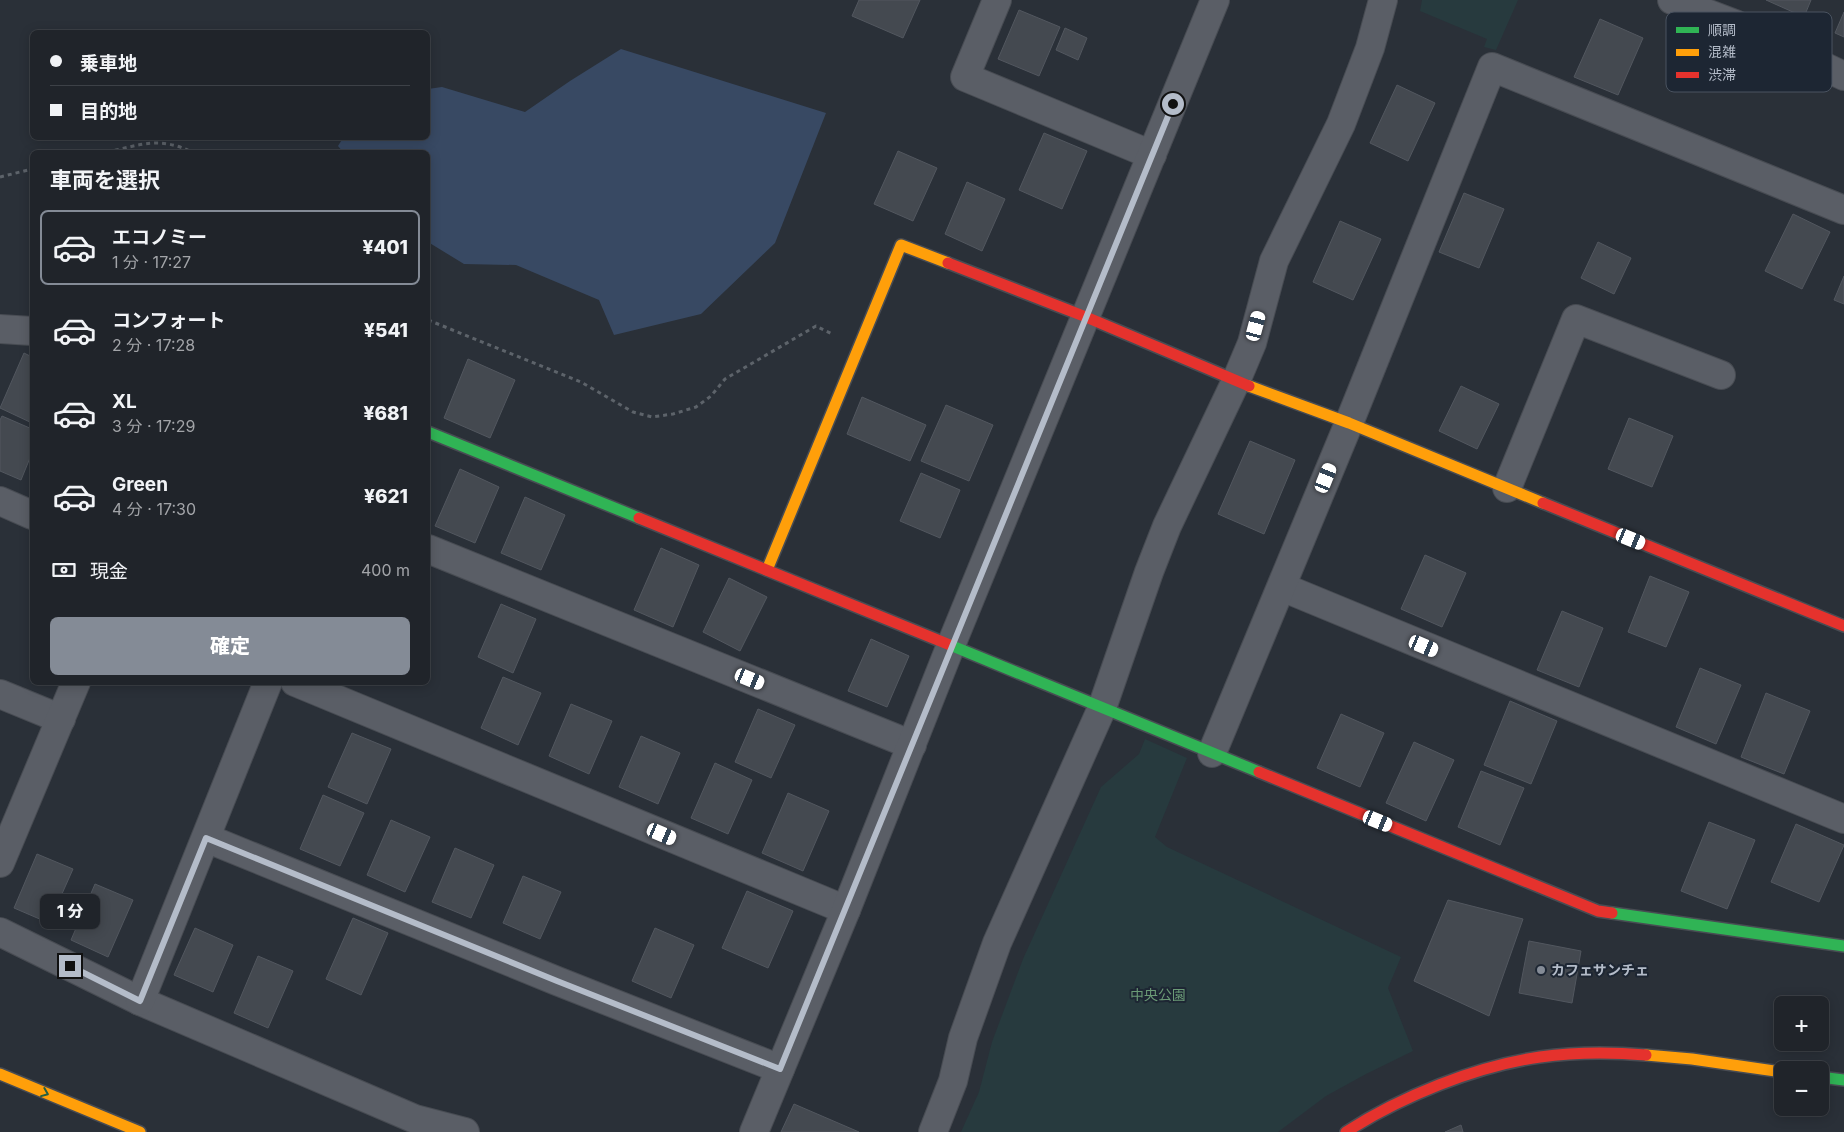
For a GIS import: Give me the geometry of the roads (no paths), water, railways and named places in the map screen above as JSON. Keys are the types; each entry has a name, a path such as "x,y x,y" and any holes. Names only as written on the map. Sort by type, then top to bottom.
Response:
{"main road":[{"path":"767,570 901,245 1086,317 1236,381 1349,423 1844,626"},
{"path":"430,433 951,644 1102,708 1598,911 1844,946"},
{"path":"1346,1132 1378,1112 1433,1089 1487,1069 1540,1057 1585,1054 1638,1055 1684,1058 1774,1071"},
{"path":"0,1074 140,1132"},
{"path":"1829,1078 1844,1080"}],"street":[{"path":"996,0 965,77 1152,156"},
{"path":"754,1132 846,910 951,644 1215,0"},
{"path":"933,1132 953,1082 963,1038 997,943 1102,708 1149,572 1164,535 1252,343 1274,261 1341,124 1370,48 1383,0"},
{"path":"1672,0 1703,12"},
{"path":"1212,753 1282,587 1492,68 1844,210"},
{"path":"1832,70 1844,76"},
{"path":"1507,488 1576,319 1721,375"},
{"path":"0,329 30,332"},
{"path":"0,501 30,514"},
{"path":"430,550 912,745"},
{"path":"1282,587 1844,819"},
{"path":"0,863 75,685"},
{"path":"140,1001 267,685"},
{"path":"302,685 846,910"},
{"path":"0,694 61,719"},
{"path":"206,838 557,981 780,1069"},
{"path":"0,932 140,1001 415,1119 465,1132"}],"water":[{"path":"621,49 826,113 775,243 701,314 614,335 599,300 516,265 464,264 430,243 430,150 341,150 338,146 342,140 430,140 430,89 442,87 525,112"}],"place":[{"name":"カフェサンチェ","path":"1541,970"}],"park label":[{"name":"中央公園","path":"1158,995"}]}
